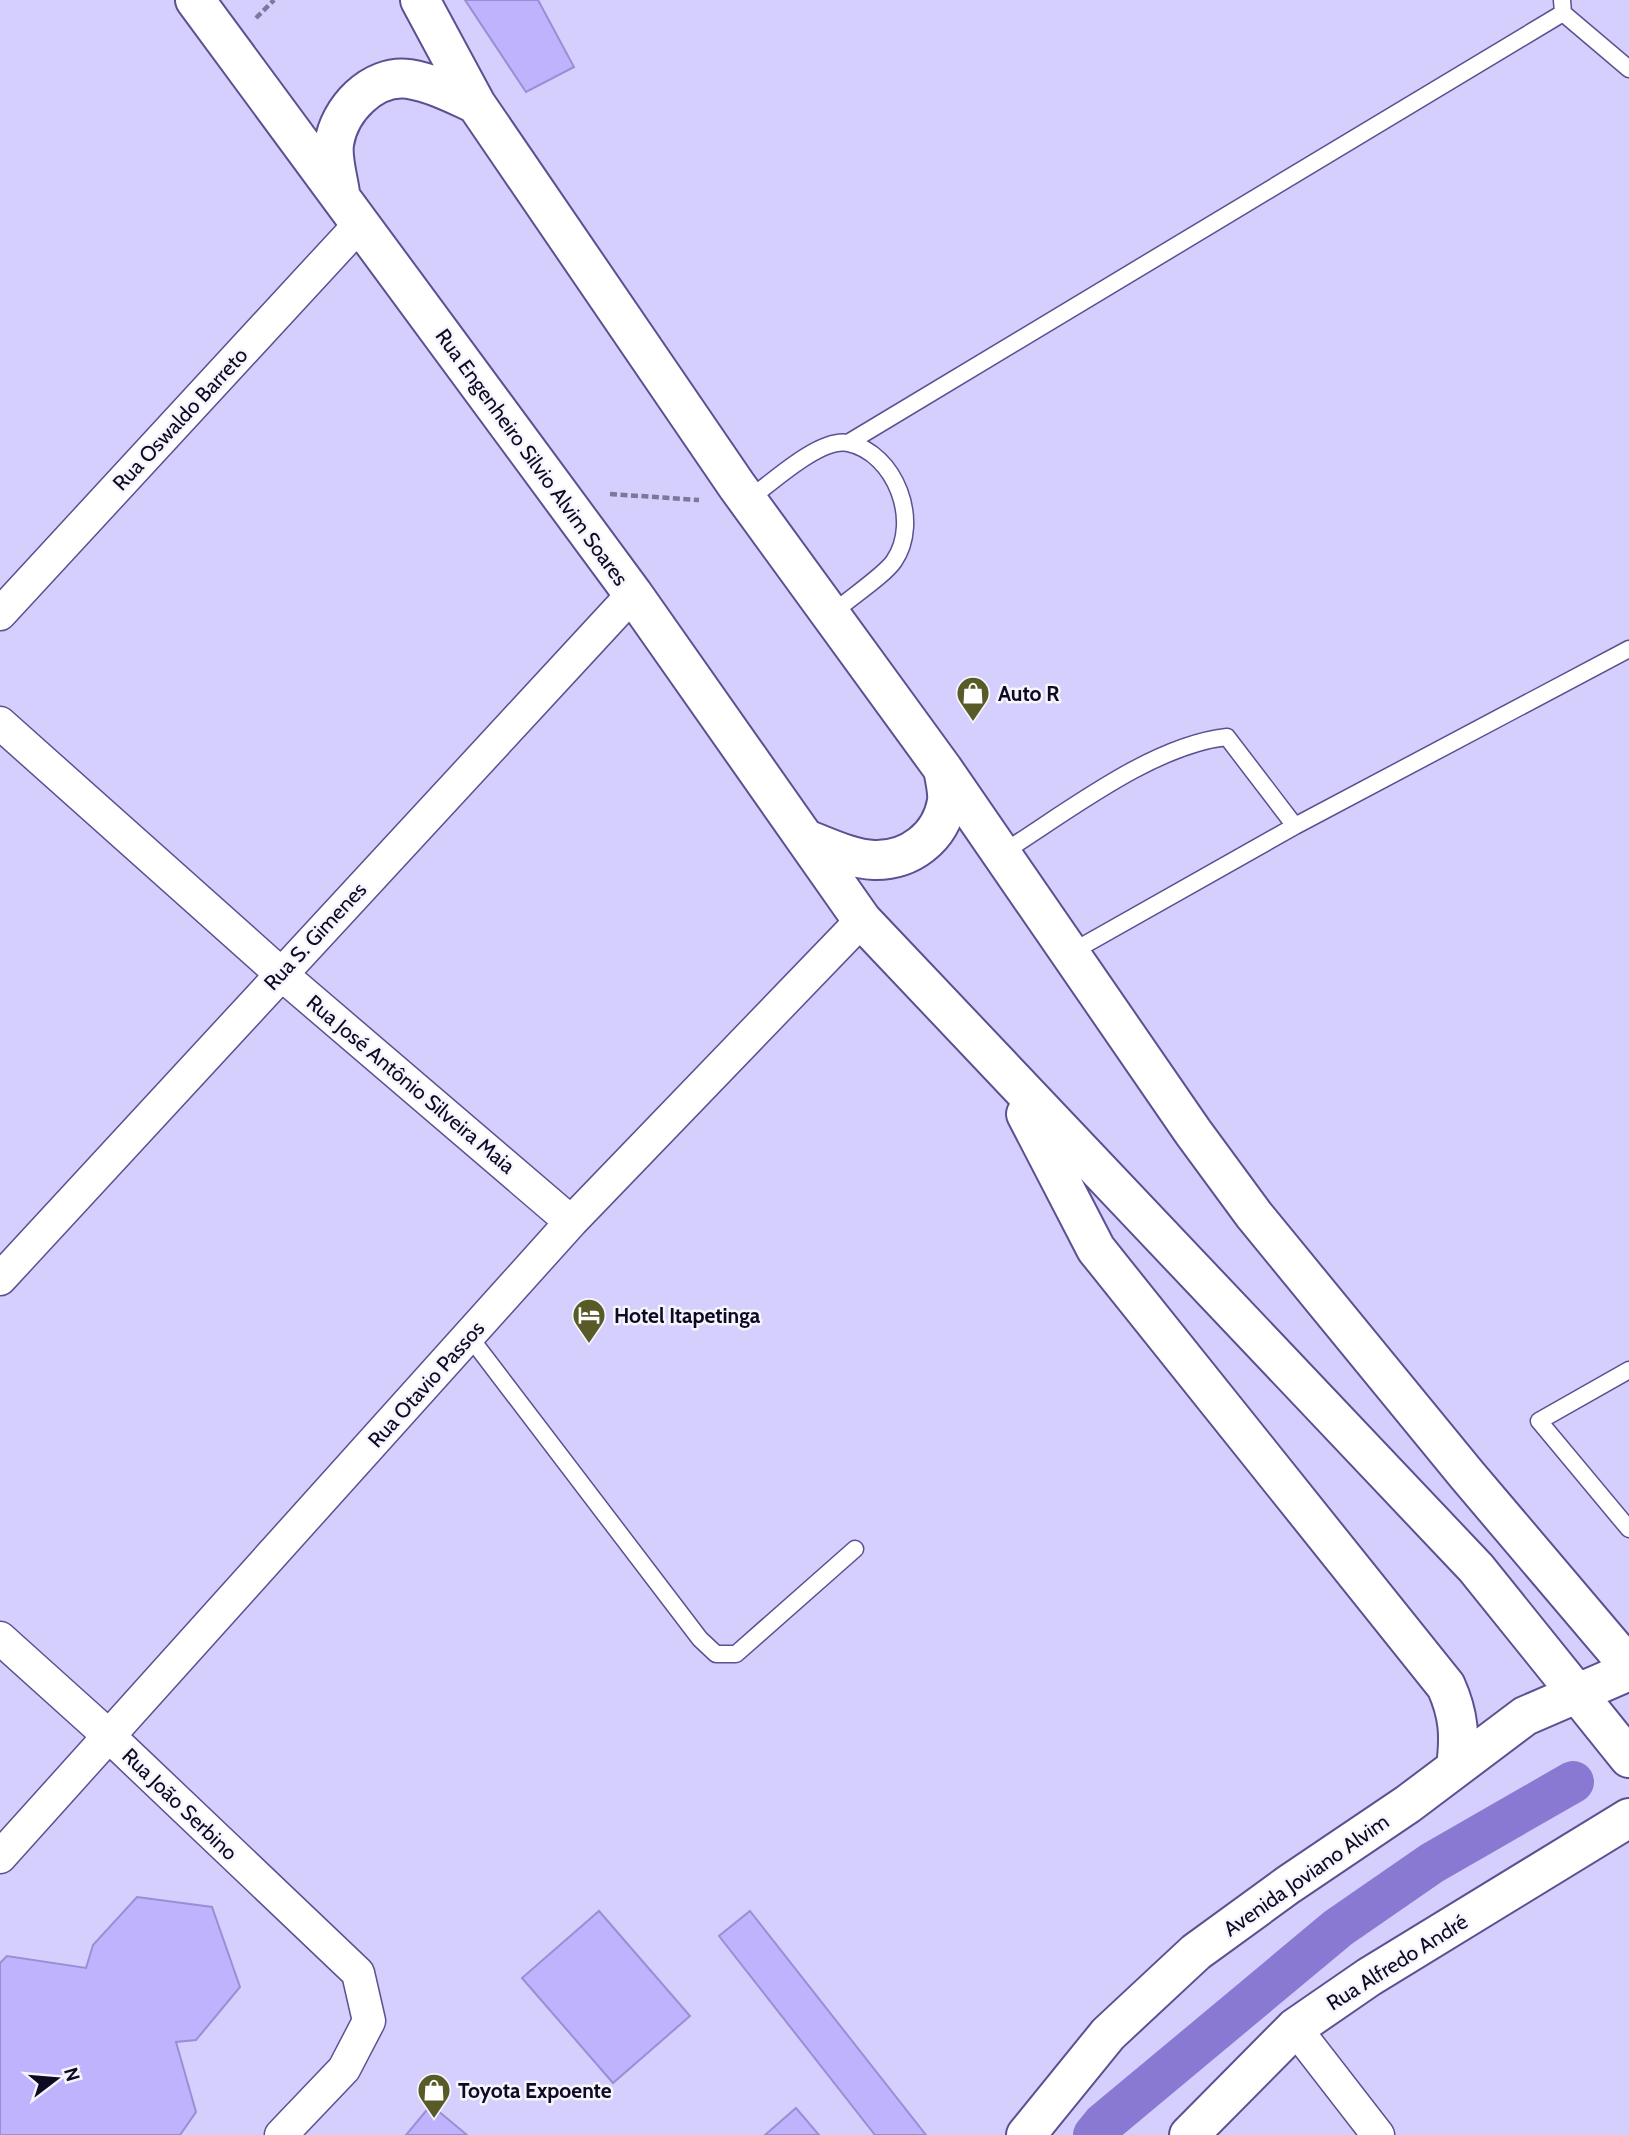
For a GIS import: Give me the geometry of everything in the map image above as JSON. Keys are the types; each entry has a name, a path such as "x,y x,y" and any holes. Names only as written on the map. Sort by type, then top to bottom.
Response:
{"main road":[{"name":"Rua Engenheiro Silvio Alvim Soares","path":"195,0 633,594 862,920 1476,1568 1629,1758"},
{"path":"420,0 475,104 742,493 833,613 1254,1215 1629,1668"},
{"path":"350,208 334,146 341,119 358,98 379,83 406,79 435,86 475,104"},
{"path":"806,839 872,860 899,858 922,846 938,827 947,801 943,769"},
{"path":"1006,1074 1096,1249 1446,1686 1456,1707 1460,1734 1456,1767"},
{"name":"Avenida Joviano Alvim","path":"1026,2135 1108,2034 1196,1952 1525,1716 1629,1668"},
{"name":"Rua Alfredo André","path":"1189,2135 1295,2028 1391,1964 1629,1818"}],"street":[{"name":"Rua Oswaldo Barreto","path":"0,614 350,208"},
{"name":"Rua S. Gimenes","path":"0,1279 633,594"},
{"name":"Rua José Antônio Silveira Maia","path":"0,723 280,973 571,1222"},
{"name":"Rua Otavio Passos","path":"0,1857 571,1222 862,920"},
{"name":"Rua João Serbino","path":"0,1638 110,1737 358,1973 369,2021 344,2069 281,2135"},
{"path":"1295,2028 1378,2135"}],"lane":[{"path":"742,493 819,448 848,443 1562,6 1629,68"},
{"path":"833,613 894,561 907,525 898,491 882,461 848,443"},
{"path":"1070,953 1295,825 1629,649"},
{"path":"1002,853 1164,753 1199,740 1227,737 1295,825"},
{"path":"469,1336 691,1628 716,1654 736,1654 855,1549"},
{"path":"1629,1370 1539,1421 1629,1529"}],"path":[{"path":"568,508 590,493 715,502 742,493"}],"building":[{"path":"465,0 538,0 574,67 526,92"},
{"path":"137,1897 212,1907 240,1987 196,2040 176,2042 196,2112 180,2135 0,2135 0,1963 7,1956 86,1968 93,1945"},
{"path":"599,1911 690,2016 613,2083 522,1978"},
{"path":"750,1911 926,2135 875,2135 719,1936"},
{"name":"Toyota Expoente","path":"431,2105 467,2135 406,2135"},
{"path":"796,2108 819,2135 765,2135"}],"waterway":[{"path":"1094,2135 1103,2124 1338,1928 1432,1863 1573,1782"}],"place":[{"name":"Auto R","path":"973,723"},
{"name":"Hotel Itapetinga","path":"589,1345"},
{"name":"Toyota Expoente","path":"434,2120"}]}
